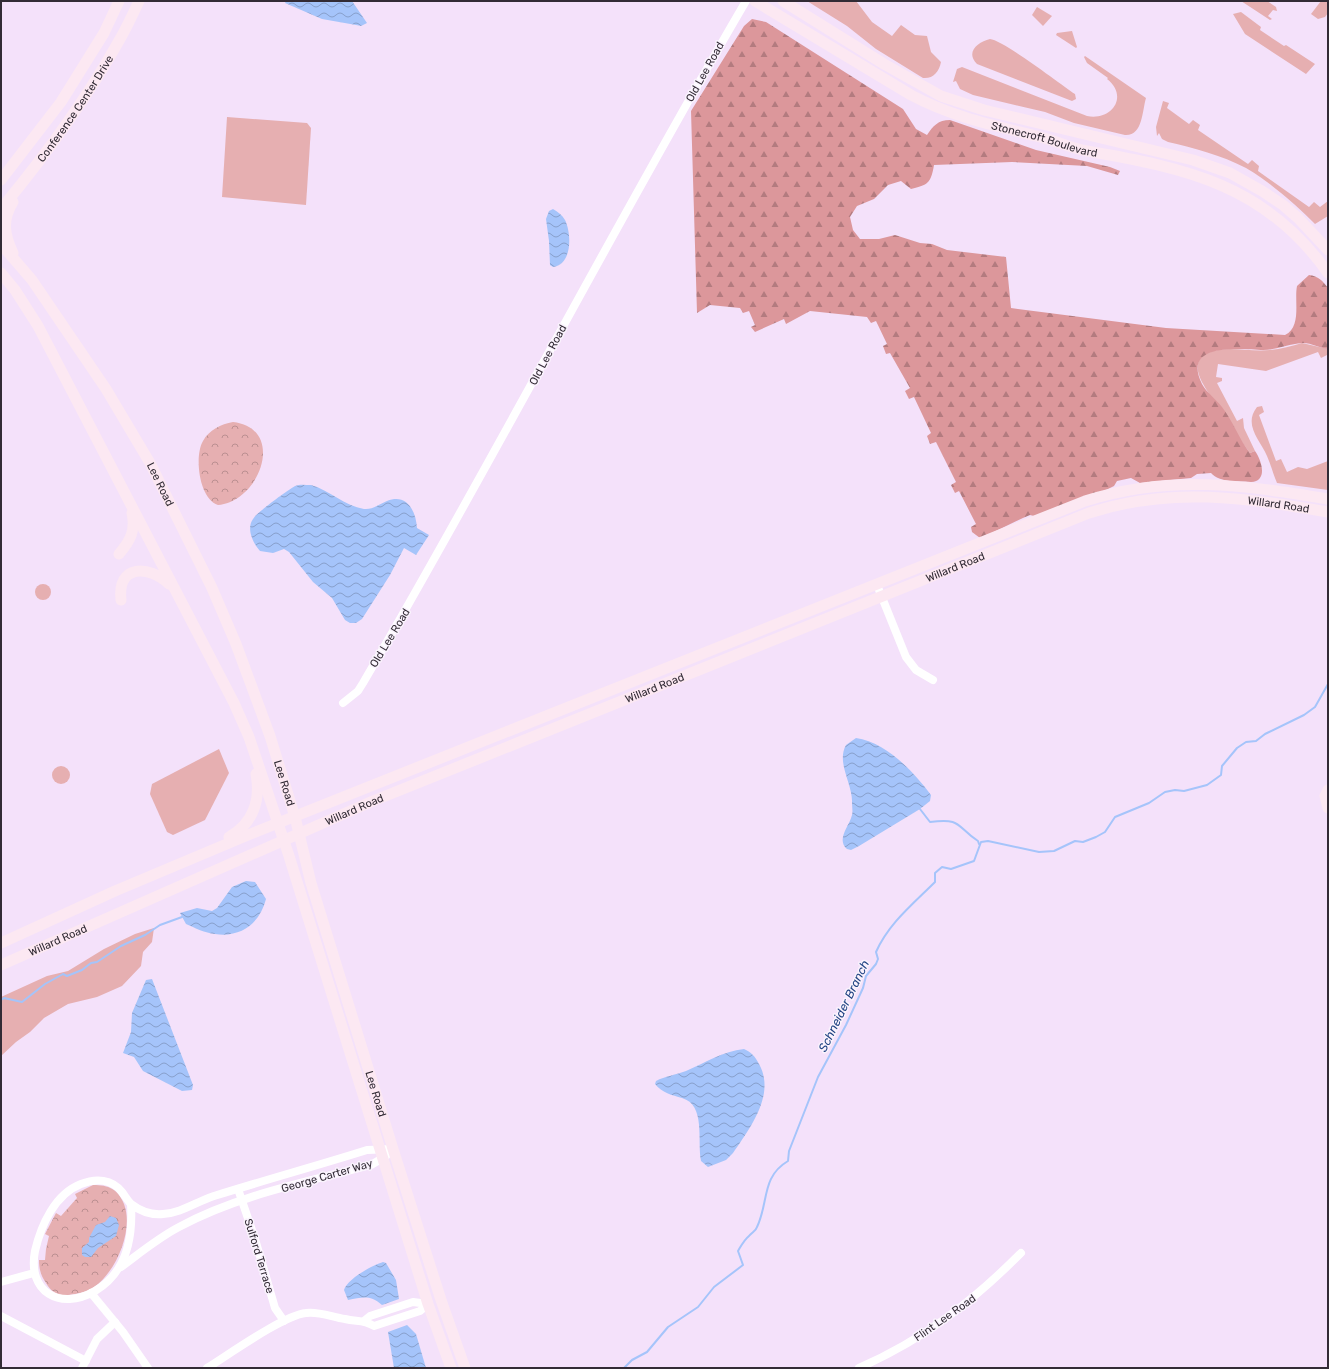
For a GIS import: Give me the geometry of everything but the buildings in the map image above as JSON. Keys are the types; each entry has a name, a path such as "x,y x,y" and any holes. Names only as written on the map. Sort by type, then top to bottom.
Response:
{"main road":[{"name":"Conference Center Drive","path":"1,180 23,154 77,78 104,33 119,1"},
{"name":"Conference Center Drive","path":"1,209 34,169 75,112 121,38 139,1"},
{"name":"Stonecroft Boulevard","path":"755,1 936,109 962,118 1089,151 1141,161 1186,172 1221,184 1255,202 1283,223 1308,248 1328,273"},
{"name":"Stonecroft Boulevard","path":"783,1 897,71 941,96 984,110 1193,160 1230,173 1283,205 1298,218 1328,250"},
{"path":"1,175 23,154"},
{"path":"19,264 7,240 5,219 10,207 34,169"},
{"name":"Lee Road","path":"1,244 19,264 55,313 106,389 150,463 212,588 260,704 295,817 311,883 393,1149 441,1300 465,1368"},
{"name":"Lee Road","path":"1,273 15,290 38,326 244,725 284,840 428,1304 451,1368"},
{"name":"Willard Road","path":"1,943 277,823 1085,501 1110,493 1142,486 1199,483 1253,487 1328,499"},
{"name":"Willard Road","path":"1,965 128,910 299,832 509,745 1089,513 1113,505 1144,499 1199,496 1252,499 1328,512"},
{"path":"118,554 133,534 134,520 130,503"},
{"path":"121,600 121,587 124,579 127,575 137,571 146,571 157,575 173,587"},
{"path":"192,859 240,830 254,811 258,797 257,779 244,725"},
{"path":"1328,790 1325,796 1328,808"}],"street":[{"name":"Old Lee Road","path":"343,703 358,691 420,587 605,251 746,1"},
{"path":"877,585 906,657 916,670 933,680"},
{"name":"George Carter Way","path":"381,1154 367,1150 202,1200 172,1214 147,1212 131,1204 117,1187 109,1181 92,1181 76,1186 53,1208 40,1232 35,1254 34,1273 52,1297 72,1300 91,1293 97,1289 120,1267 163,1236 179,1227 242,1200 371,1165 381,1154 393,1149"},
{"name":"Sulford Terrace","path":"238,1189 255,1238 275,1308 284,1321"},
{"name":"George Carter Way","path":"120,1267 130,1240 132,1226 131,1204"},
{"name":"Flint Lee Road","path":"859,1368 901,1347 946,1319 988,1286 1021,1253"},
{"path":"1,1282 34,1273"},
{"path":"91,1293 115,1322 148,1368"},
{"path":"207,1368 284,1321 300,1314 309,1313 351,1320 366,1320 370,1316 413,1302 428,1304"},
{"path":"1,1316 84,1365 97,1339 115,1322"}],"green space":[{"path":"807,1 856,1 872,22 892,36 901,25 915,35 927,36 931,52 941,62 939,69 933,76 923,78 876,49 847,26"},
{"path":"1241,1 1267,1 1276,7 1277,11 1273,10 1268,16 1272,19 1270,20"},
{"path":"1321,1 1328,1 1328,13 1325,17 1318,19 1311,14"},
{"path":"1037,7 1052,16 1043,26 1032,15"},
{"path":"1241,12 1261,27 1260,30 1315,64 1306,74 1245,34 1233,14"},
{"path":"752,19 766,22 903,109 916,129 927,135 936,124 942,121 950,120 1036,150 1110,167 1120,171 1118,175 1087,166 1012,162 934,165 932,176 925,184 911,189 901,181 888,185 874,199 857,206 850,217 853,230 860,239 879,239 895,235 920,243 932,244 947,250 1006,257 1011,308 1166,328 1285,335 1294,326 1297,286 1309,275 1315,276 1322,281 1328,288 1328,349 1305,343 1268,350 1228,349 1216,351 1206,355 1199,361 1198,370 1202,384 1226,412 1250,453 1255,451 1258,455 1262,470 1260,478 1251,482 1230,481 1219,478 1211,473 1197,474 1191,478 1140,483 1131,478 1117,481 1114,486 1106,490 1034,516 1030,515 980,538 972,532 971,527 976,524 959,491 955,493 951,485 956,482 936,442 930,444 927,436 931,433 914,397 909,399 905,391 910,388 890,353 886,354 883,346 887,344 876,321 871,323 867,317 810,311 786,324 784,319 755,332 751,327 755,325 749,311 743,313 740,308 710,305 697,313 691,111 744,26"},
{"path":"1072,31 1077,47 1076,48 1056,35 1057,33"},
{"path":"990,39 997,41 1032,63 1075,94 1076,99 1072,101 977,64 972,55 974,48 981,42"},
{"path":"1085,56 1146,98 1141,122 1131,134 1125,135 1074,123 1045,112 973,95 960,89 956,81 953,82 957,69 962,67 1087,116 1096,117 1104,115 1115,106 1117,93 1107,79 1108,78 1087,63 1084,57"},
{"path":"1163,101 1169,103 1167,108 1189,124 1193,120 1200,125 1198,130 1248,164 1252,160 1259,166 1258,171 1309,207 1314,202 1320,207 1328,201 1328,216 1315,224 1282,194 1246,168 1237,163 1198,149 1168,142 1162,139 1159,133 1157,136 1156,127"},
{"path":"227,117 307,123 311,128 306,205 222,197"},
{"path":"1302,343 1328,349 1328,359 1327,355 1321,358 1318,352 1266,371 1218,364 1216,377 1222,378 1222,381 1217,383 1237,421 1243,418 1244,428 1255,451 1250,453 1204,386 1198,368 1199,360 1206,354 1218,350 1270,350"},
{"path":"1262,406 1264,412 1259,415 1276,461 1281,459 1287,472 1298,467 1307,469 1328,461 1328,490 1277,483 1267,456 1252,426 1253,414 1257,407"},
{"path":"233,422 249,427 259,437 263,450 262,464 256,479 246,491 233,501 218,505 206,495 203,486 199,466 200,448 203,441 212,431 224,424"},
{"path":"40,584 46,584 51,589 49,598 46,600 40,600 35,595 35,589"},
{"path":"219,749 229,773 205,820 173,835 167,832 150,794 152,784"},
{"path":"61,766 67,769 70,775 67,781 61,784 55,781 52,775 55,769"},
{"path":"154,928 152,942 143,952 141,966 122,986 97,997 68,1004 44,1018 30,1032 16,1042 1,1056 1,997 47,976 68,971 104,949 135,934"},
{"path":"93,1185 108,1187 116,1191 122,1199 126,1214 127,1226 125,1238 116,1261 102,1280 94,1287 75,1294 58,1294 48,1286 40,1269 39,1260 45,1260 49,1236 45,1234 56,1213 61,1216 77,1198 75,1194"}],"water":[{"path":"286,1 352,1 367,23 361,26 322,19 285,3"},
{"path":"553,209 565,220 569,233 569,248 564,261 553,267 550,265 546,219 549,211"},
{"path":"311,485 324,490 350,505 364,509 373,508 394,499 400,499 409,505 415,515 417,528 429,535 416,555 404,548 390,575 362,619 356,623 350,623 345,620 332,598 313,582 289,552 284,549 273,553 260,551 251,536 250,527 255,516 295,486"},
{"path":"856,738 878,745 898,759 908,768 931,795 930,801 920,809 851,850 847,849 843,841 844,833 852,815 852,796 844,766 843,752 846,745"},
{"path":"246,881 255,882 266,899 259,915 248,927 233,934 224,935 208,933 186,924 180,913 197,908 212,911 217,908 232,887"},
{"path":"152,979 193,1085 192,1090 182,1091 143,1071 134,1057 123,1053 131,1032 132,1013 146,980"},
{"path":"744,1049 751,1053 759,1064 763,1075 763,1099 747,1133 733,1153 726,1160 708,1167 701,1161 698,1115 695,1108 690,1102 664,1092 655,1084 659,1079 686,1071 729,1052"},
{"path":"110,1216 116,1218 119,1225 116,1236 98,1248 91,1257 85,1257 82,1255 82,1248 89,1242 89,1238 96,1225 105,1222"},
{"path":"383,1262 386,1263 396,1280 399,1299 382,1305 369,1298 348,1300 344,1290 350,1281 367,1269"},
{"path":"407,1325 416,1334 426,1368 394,1368 388,1332"}],"waterway":[{"name":"Schneider Branch","path":"624,1368 632,1360 647,1352 668,1327 698,1307 714,1287 743,1265 738,1251 746,1239 755,1231 761,1218 769,1182 779,1167 788,1161 789,1151 818,1077 846,1025 863,988 866,976 876,964 878,959 876,952 881,942 895,923 935,882 935,873 942,867 951,869 974,861 981,842 988,841 1039,852 1054,851 1075,841 1083,842 1105,832 1115,817 1149,803 1165,792 1175,790 1184,791 1207,785 1221,775 1222,766 1237,748 1246,742 1256,741 1265,734 1304,715 1315,707 1328,684"},
{"path":"920,809 930,822 948,821 958,824 978,841 979,844"},
{"path":"1,1000 4,998 22,1002 45,984 63,974 67,976 82,970 91,963 97,962 121,946 145,935 160,925 182,917"}]}
